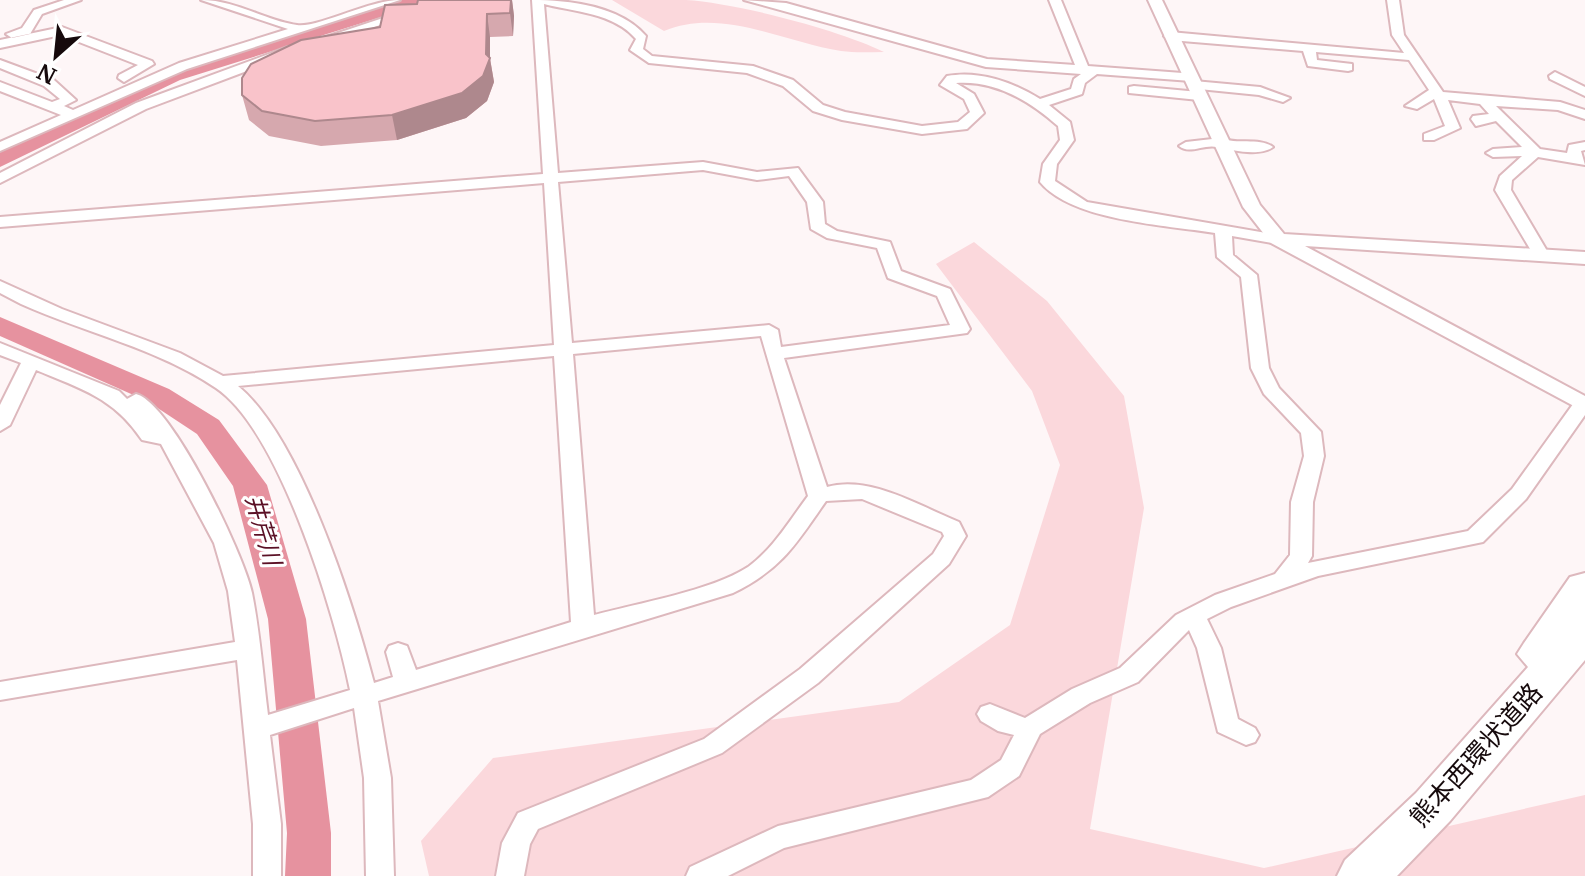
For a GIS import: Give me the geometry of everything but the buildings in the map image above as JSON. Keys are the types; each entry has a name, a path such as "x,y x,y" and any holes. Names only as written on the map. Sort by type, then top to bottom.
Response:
{"highway":[{"path":"1433,807 1585,587"},
{"name":"熊本西環状道路","path":"1363,876 1433,807 1585,631"}],"street":[{"path":"0,36 26,31 46,5 75,0"},
{"path":"207,0 299,29"},
{"path":"0,147 71,110 194,62 394,0"},
{"path":"0,179 43,154 188,86 448,0"},
{"path":"583,627 554,178 538,0 620,20 636,30 642,39 636,50 639,55 749,69 788,83 818,108 842,116 922,130 962,126 977,113 969,97 946,85 952,79 971,76 1037,104 1065,125 1067,140 1050,164 1047,182 1062,195 1095,208 1278,239 1585,258"},
{"path":"750,0 786,6 986,63 1089,71 1195,86 1260,91 1283,98"},
{"path":"1055,0 1089,71"},
{"path":"700,876 778,838 978,789 1010,768 1030,729 1081,696 1129,675 1184,621 1223,601 1314,569 1475,537 1519,494 1584,404 1278,239 1252,207 1155,0"},
{"path":"1393,0 1394,23 1435,90 1453,128 1429,137"},
{"path":"0,46 73,36 148,64 98,90 71,110"},
{"path":"1170,36 1412,57"},
{"path":"0,62 51,38"},
{"path":"0,46 26,48"},
{"path":"1308,46 1312,63 1348,67"},
{"path":"0,62 49,83 71,110"},
{"path":"1037,104 1077,91 1079,82 1089,71"},
{"path":"1555,76 1585,92"},
{"path":"0,86 50,107 71,110 102,121"},
{"path":"1134,90 1195,86"},
{"path":"1435,90 1536,117"},
{"path":"1412,106 1435,90 1466,90"},
{"path":"1489,102 1585,108"},
{"path":"1489,102 1534,151"},
{"path":"1560,106 1585,115"},
{"path":"1481,123 1478,119 1482,117 1502,116"},
{"path":"1186,146 1222,144 1266,147"},
{"path":"1493,153 1534,151 1572,165 1574,148 1585,146"},
{"path":"1534,151 1505,179 1503,190 1542,256"},
{"path":"0,222 703,166 757,176 793,171 815,202 817,226 825,234 871,238 884,245 894,274 944,293 961,329 773,354"},
{"path":"1223,228 1225,257 1249,275 1260,368 1265,380 1311,432 1314,456 1302,502 1301,556 1283,580"},
{"path":"0,286 27,303 185,362 220,382 256,413 287,472 337,588 367,694 382,842 380,876"},
{"path":"220,382 769,330 773,354 819,496"},
{"path":"0,348 112,395 139,419 149,436 168,439"},
{"path":"0,396 26,359"},
{"path":"0,425 26,359"},
{"path":"136,400 159,421 225,543 240,591 261,728 267,876"},
{"path":"261,728 583,627 725,587 756,572 779,551 819,496 837,491 865,492 951,527 955,536 941,559 809,676 713,746 528,821 516,843 510,876"},
{"path":"1194,616 1209,648 1227,725 1246,735"},
{"path":"0,691 248,649"},
{"path":"398,652 407,682"},
{"path":"990,714 1007,724 1030,729"}],"shaded area":[{"path":"612,0 686,0 732,6 815,27 884,52 819,47 730,24 686,25 664,31"},
{"path":"974,242 1047,301 1124,396 1144,508 1090,829 1264,868 1585,795 1585,876 429,876 421,841 493,758 899,702 1010,625 1060,465 1032,391 936,264"}],"waterway":[{"name":"井芹川","path":"0,160 173,76 241,52 417,0"},
{"name":"井芹川","path":"0,326 158,395 208,427 250,485 287,619 309,833 308,876"}]}
